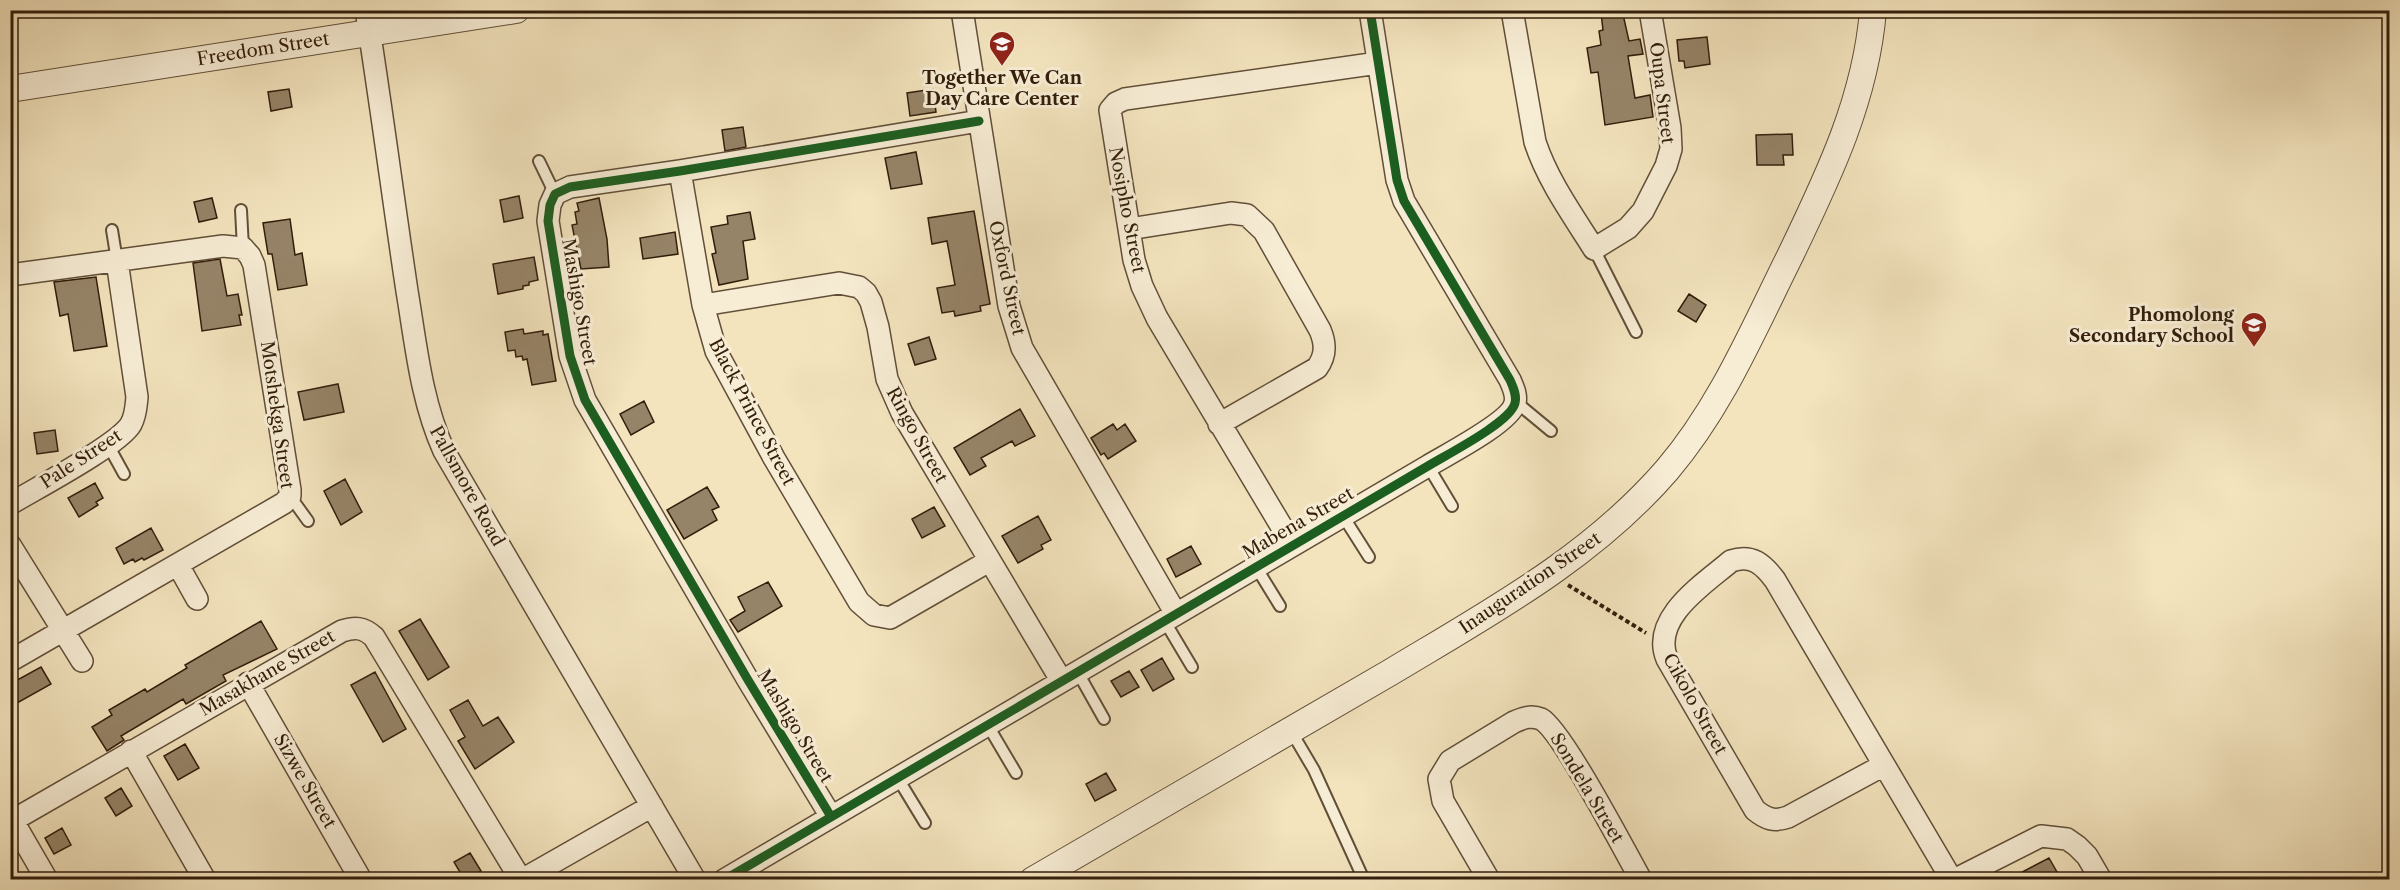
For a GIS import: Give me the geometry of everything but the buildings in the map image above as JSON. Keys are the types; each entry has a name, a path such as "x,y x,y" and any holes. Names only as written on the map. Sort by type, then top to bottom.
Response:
{"street":[{"name":"Freedom Street","path":"10,89 368,21 516,10"},
{"name":"Oxford Street","path":"962,10 1009,306 1018,339 1170,617"},
{"path":"1370,10 1397,180 1404,201 1510,380 1516,402"},
{"path":"1512,10 1534,142 1548,176 1594,249"},
{"name":"Oupa Street","path":"1594,249 1628,228 1643,210 1666,166 1671,149 1670,128 1650,10"},
{"name":"Inauguration Street","path":"1033,879 1291,731 1501,606 1550,574 1617,522 1645,495 1692,440 1719,397 1827,178 1851,120 1863,79 1871,39 1873,10"},
{"name":"Pallsmore Road","path":"368,21 412,322 427,409 434,428 444,451 695,879"},
{"name":"Nosipho Street","path":"1292,544 1219,424 1147,298 1134,260 1110,110 1116,103 1125,99 1378,63"},
{"path":"555,194 570,187 979,121"},
{"name":"Black Prince Street","path":"680,171 703,305 718,357 859,602 874,615 890,618 990,561"},
{"name":"Mashigo Street","path":"555,194 550,205 548,221 570,356 585,400 748,680 830,815"},
{"path":"1129,229 1231,213 1247,215 1264,231 1320,330 1325,347 1324,355 1317,368 1219,424"},
{"path":"10,275 222,246 243,248"},
{"name":"Motshekga Street","path":"10,661 284,503 290,496 290,484 254,265 243,248"},
{"name":"Pale Street","path":"10,504 108,445 130,426 136,413 137,397 117,261"},
{"name":"Ringo Street","path":"703,305 839,283 859,287 866,293 874,309 887,379 892,393 990,561 1069,675"},
{"name":"Mabena Street","path":"724,879 1428,466 1508,416 1516,402"},
{"path":"10,545 82,661"},
{"name":"Cikolo Street","path":"1884,765 1788,817 1772,820 1763,817 1755,810 1667,659 1662,643 1666,627 1683,602 1731,561 1740,558 1753,559 1764,567 1775,580 1953,879"},
{"path":"178,565 197,599"},
{"name":"Masakhane Street","path":"11,820 249,683 342,631 352,628 365,629 374,637 521,879 652,806"},
{"name":"Sizwe Street","path":"249,683 361,879"},
{"name":"Sondela Street","path":"1489,879 1443,801 1438,779 1450,761 1514,722 1532,717 1542,720 1554,730 1641,879"},
{"path":"131,751 206,879"},
{"path":"11,820 47,879"},
{"path":"1953,879 2041,836 2067,839 2077,846 2087,856 2101,879"}],"lane":[{"path":"539,162 555,194"},
{"path":"241,210 243,248"},
{"path":"112,230 117,261"},
{"path":"1594,249 1636,332"},
{"path":"1516,402 1551,431"},
{"path":"108,445 124,474"},
{"path":"1428,466 1452,506"},
{"path":"290,496 308,521"},
{"path":"1343,516 1369,557"},
{"path":"1256,567 1280,606"},
{"path":"1170,617 1192,667"},
{"path":"1069,675 1104,719"},
{"path":"987,724 1016,773"},
{"path":"1291,731 1314,770 1364,879"},
{"path":"897,777 925,823"}],"path":[{"path":"1550,574 1662,643"}],"cycle path":[{"path":"724,880 1462,446 1511,411 1515,397 1510,380 1404,201 1397,180 1370,10"},
{"path":"830,815 748,680 585,400 570,356 548,221 550,205 555,194 570,187 979,121"}],"place":[{"name":"Together We Can Day Care Center","path":"1002,67"},
{"name":"Phomolong Secondary School","path":"2254,348"}]}
